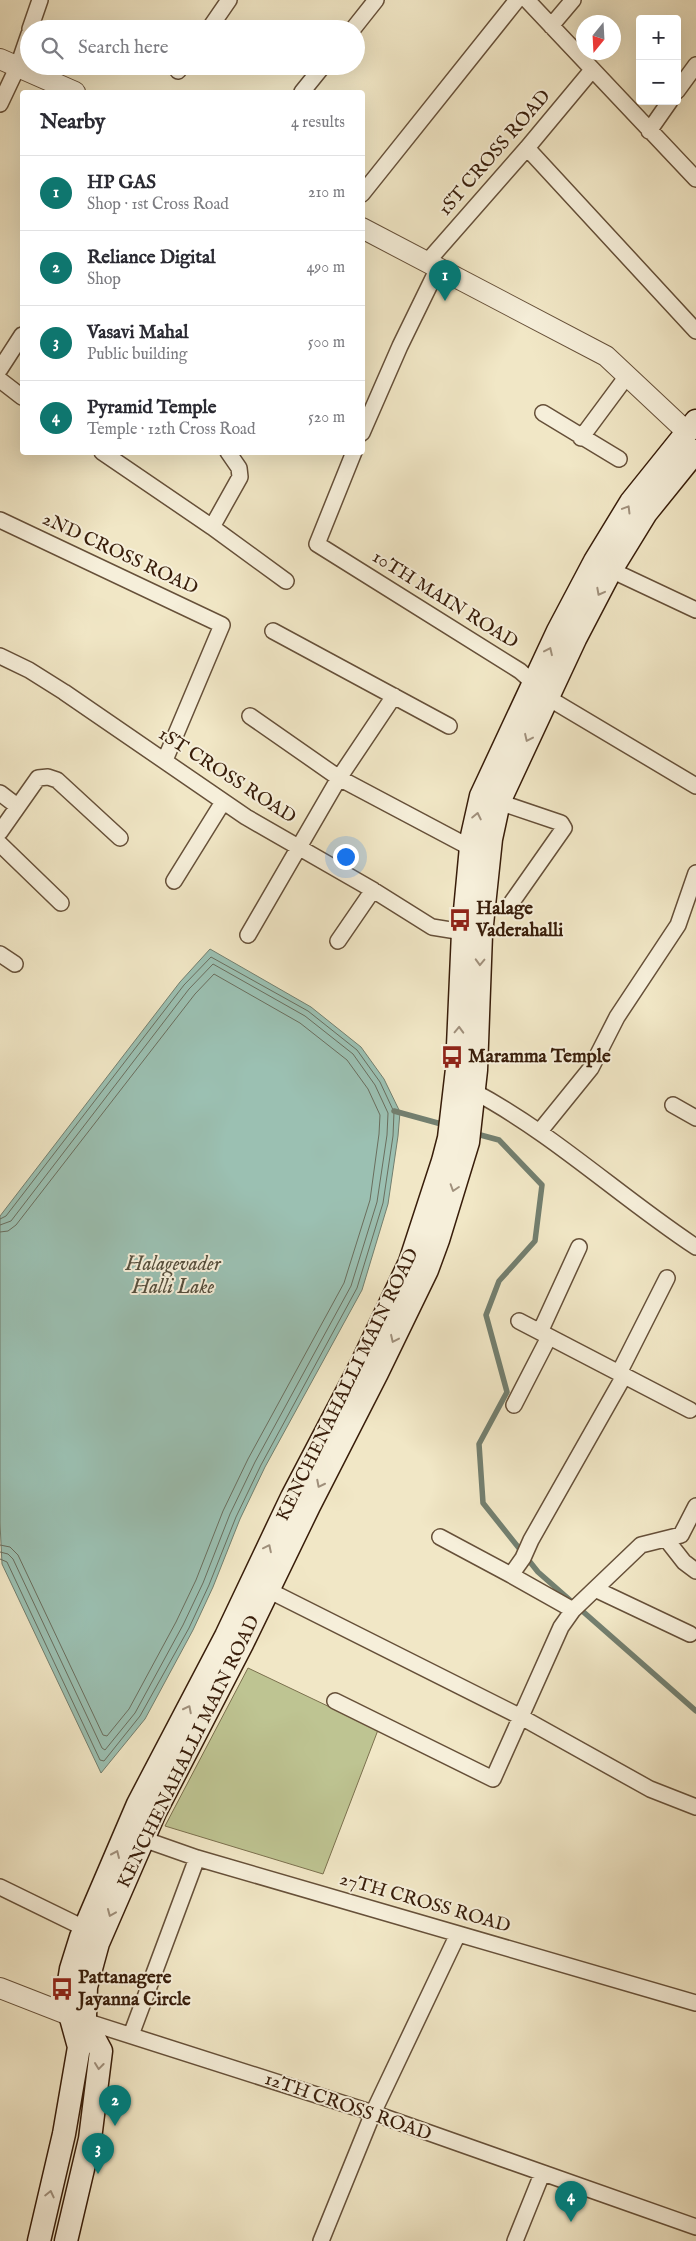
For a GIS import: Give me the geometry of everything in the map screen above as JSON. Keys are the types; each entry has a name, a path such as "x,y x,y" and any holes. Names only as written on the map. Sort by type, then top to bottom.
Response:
{"main road":[{"name":"KENCHENAHALLI MAIN ROAD","path":"66,2241 90,2139 101,2051 66,2000 68,1984 84,1928 138,1804 377,1373 427,1270 438,1240 462,1114 457,1069 463,932 471,848 481,796 541,689 693,435"},
{"name":"KENCHENAHALLI MAIN ROAD","path":"462,1114 473,1091 481,934 491,839 499,802 541,689 595,561 631,502 693,435"},
{"name":"KENCHENAHALLI MAIN ROAD","path":"39,2241 64,2134 79,2047 78,2018 98,1943 155,1812 260,1586"}],"street":[{"path":"33,20 40,0"},
{"path":"215,20 229,0"},
{"path":"360,20 376,0"},
{"path":"365,190 517,0"},
{"path":"527,0 696,179"},
{"path":"551,26 573,0"},
{"path":"0,104 9,63 20,47"},
{"path":"681,86 696,65"},
{"name":"1ST CROSS ROAD","path":"365,426 400,346 432,265 592,70"},
{"path":"36,75 70,90"},
{"path":"304,90 316,75"},
{"path":"649,131 667,105"},
{"path":"527,148 696,331"},
{"path":"365,230 606,356 693,435"},
{"path":"0,369 20,338"},
{"path":"581,438 627,376"},
{"path":"0,380 20,395"},
{"path":"542,413 619,459"},
{"path":"109,455 286,581"},
{"path":"212,527 240,477 239,468 230,455"},
{"name":"10TH MAIN ROAD","path":"353,455 316,544 520,671 555,702 696,786"},
{"name":"2ND CROSS ROAD","path":"0,520 222,625 165,760"},
{"path":"611,570 696,610"},
{"path":"273,631 449,726"},
{"name":"1ST CROSS ROAD","path":"0,656 29,670 165,760 223,802 432,927 463,932"},
{"path":"248,935 339,778 394,696"},
{"path":"250,716 339,778 471,848"},
{"path":"0,832 38,778 48,777 57,780 120,838"},
{"path":"0,793 18,806"},
{"path":"174,881 223,802"},
{"path":"499,802 561,823 564,828 512,902"},
{"path":"0,844 61,903"},
{"path":"540,1131 591,1068 617,1017 678,925 696,873"},
{"path":"338,941 373,890"},
{"path":"0,954 15,964"},
{"path":"473,1091 540,1131 658,1222 696,1247"},
{"path":"673,1105 696,1118"},
{"path":"514,1405 579,1247"},
{"path":"512,1575 622,1374 667,1278"},
{"path":"519,1321 694,1409"},
{"path":"335,1701 493,1779 561,1627 574,1610 641,1545 681,1535 696,1506"},
{"path":"440,1538 574,1610"},
{"path":"666,1539 684,1562 696,1571"},
{"path":"260,1586 521,1717 650,1789 696,1807"},
{"path":"592,1592 690,1634"},
{"name":"27TH CROSS ROAD","path":"143,1839 197,1858 696,2003"},
{"path":"131,2035 197,1858"},
{"path":"0,1886 84,1928"},
{"path":"321,2241 372,2113 458,1934"},
{"name":"12TH CROSS ROAD","path":"0,1988 78,2018 372,2113 696,2227"},
{"path":"515,2241 542,2174"}],"green space":[{"path":"248,1668 378,1730 323,1874 165,1826"}],"water":[{"name":"Halagevader Halli Lake","path":"210,949 311,1007 361,1047 384,1079 400,1112 398,1136 388,1204 362,1290 265,1467 240,1519 213,1587 193,1630 145,1719 101,1773 2,1564 0,1523 0,1216 180,982"}],"waterway":[{"path":"394,1111 445,1125"},
{"path":"473,1133 499,1140 542,1185 535,1241 499,1281 486,1315 507,1392 479,1444 483,1503 538,1572 696,1711"}],"place":[{"name":"HP GAS","path":"445,301"},
{"name":"Halage Vaderahalli","path":"460,920"},
{"name":"Maramma Temple","path":"452,1057"},
{"name":"Pattanagere Jayanna Circle","path":"62,1989"},
{"name":"Reliance Digital","path":"115,2126"},
{"name":"Vasavi Mahal","path":"98,2174"},
{"name":"Pyramid Temple","path":"571,2222"}]}
